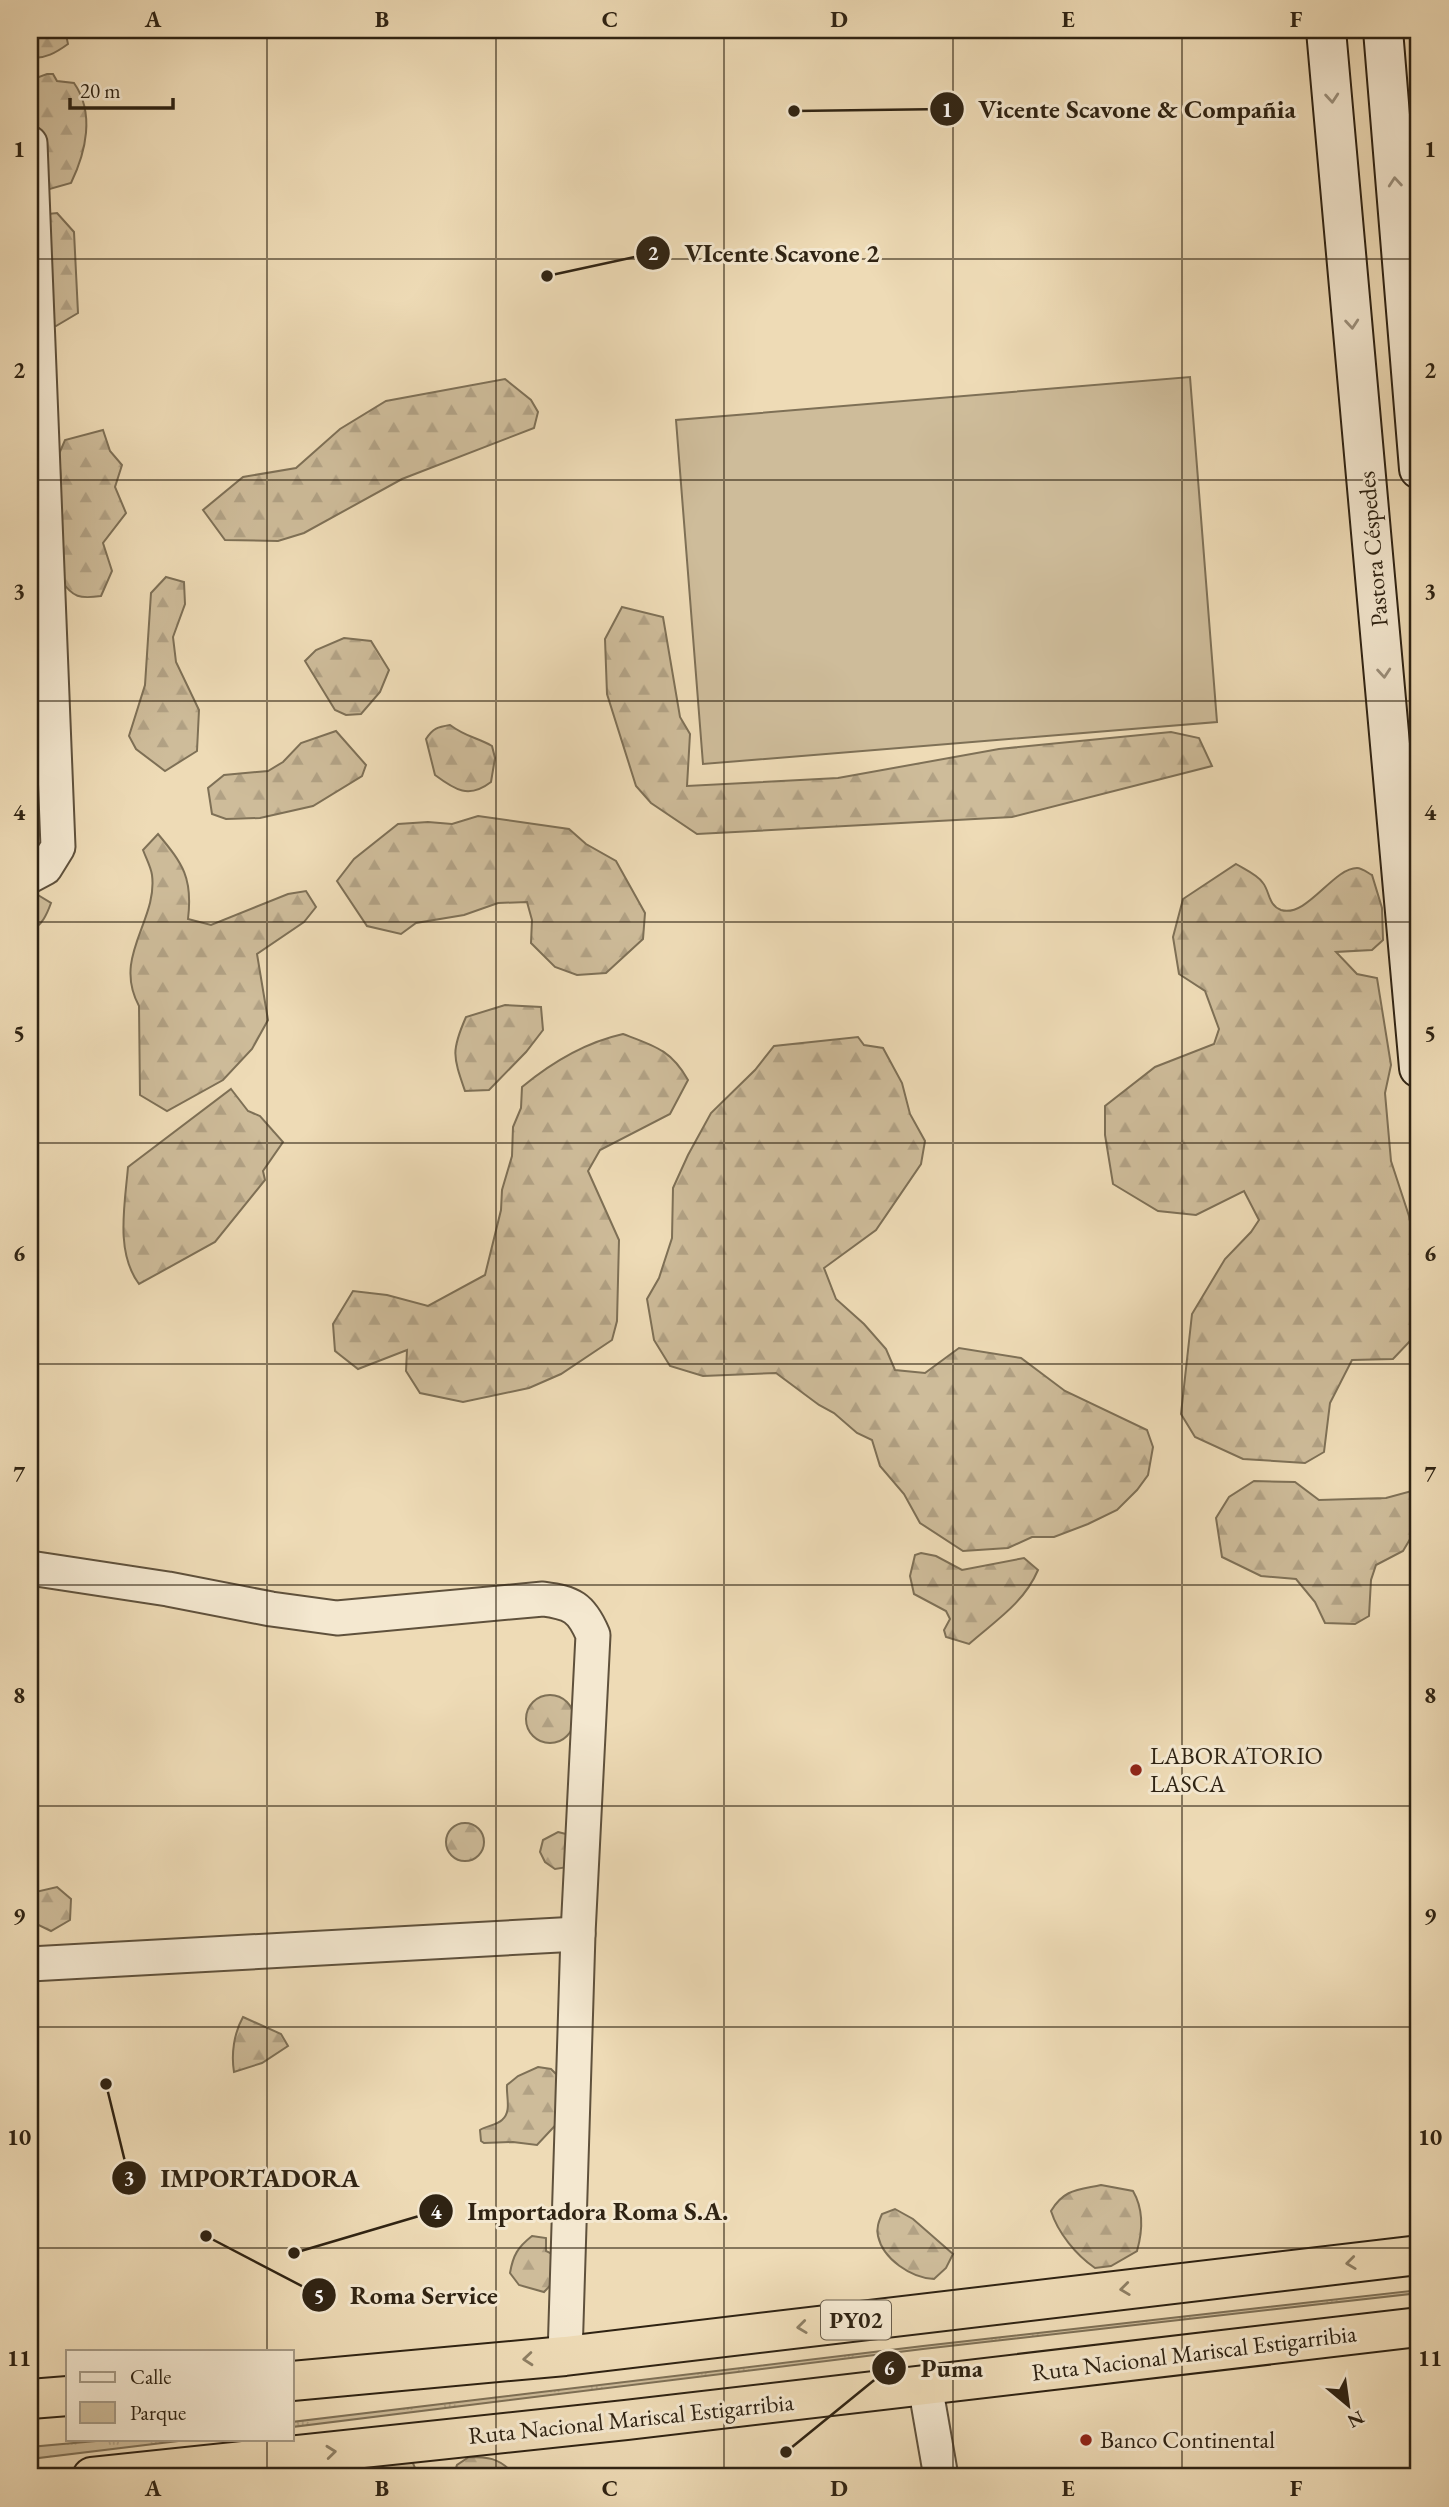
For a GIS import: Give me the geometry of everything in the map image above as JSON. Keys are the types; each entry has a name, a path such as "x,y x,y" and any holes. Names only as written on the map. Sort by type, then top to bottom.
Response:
{"highway":[{"name":"PY02","path":"294,2381 565,2356 1419,2255"},
{"name":"Ruta Nacional Mariscal Estigarribia","path":"92,2477 575,2426 1419,2327"},
{"path":"30,2399 66,2396"}],"main road":[{"name":"Pastora Céspedes","path":"1326,30 1419,1068"},
{"path":"1383,30 1419,469"}],"street":[{"path":"30,143 58,847 37,872"},
{"path":"30,1568 337,1618 543,1599 567,1602 585,1618 593,1635 578,1934 565,2356"},
{"path":"30,1964 578,1934"},
{"path":"925,2385 941,2477"}],"green space":[{"path":"30,30 65,30 68,44 45,56 30,57"},
{"path":"53,74 57,81 74,83 84,107 86,133 81,159 71,183 46,190 30,190 30,84 36,78"},
{"path":"57,213 74,232 78,313 56,326 30,323 30,216"},
{"path":"1190,377 1217,722 703,764 676,420"},
{"path":"505,379 531,400 538,412 534,428 402,479 304,533 278,541 225,540 203,510 243,477 296,468 340,429 386,401"},
{"path":"103,430 110,451 122,465 115,487 126,513 103,543 112,571 101,596 82,597 73,594 60,579 53,495 61,483 59,454 65,440"},
{"path":"166,577 184,582 185,604 173,637 176,662 199,710 197,751 165,771 136,749 129,736 145,685 151,593"},
{"path":"622,607 663,617 680,717 690,734 687,786 838,778 999,749 1171,732 1199,738 1212,766 1012,817 697,834 651,803 636,786 607,694 605,639"},
{"path":"344,638 371,641 389,670 380,692 361,714 346,715 335,710 305,661 316,650"},
{"path":"450,725 492,746 495,758 491,782 483,787 462,790 435,775 426,739 436,729"},
{"path":"336,731 366,765 362,776 313,806 260,818 226,819 212,814 208,788 224,775 268,771 283,762 301,743"},
{"path":"478,816 569,829 586,844 616,861 645,913 643,939 606,973 577,975 555,967 531,943 532,920 527,902 498,903 464,915 416,923 401,934 367,926 337,881 354,859 398,824 452,824"},
{"path":"158,834 184,872 189,893 188,919 211,925 288,894 306,891 316,907 304,922 257,954 268,1020 252,1049 223,1080 167,1111 140,1095 139,1006 132,988 130,971 152,892 151,872 143,850"},
{"path":"1236,864 1261,880 1271,902 1281,910 1300,907 1348,870 1361,869 1372,875 1382,908 1383,940 1372,950 1336,952 1357,974 1377,978 1391,1065 1385,1093 1391,1161 1409,1216 1419,1271 1418,1304 1411,1340 1393,1359 1352,1360 1330,1403 1324,1452 1305,1463 1243,1459 1195,1437 1181,1414 1192,1314 1225,1259 1259,1220 1244,1191 1196,1215 1158,1211 1113,1184 1105,1135 1105,1106 1155,1067 1214,1044 1219,1029 1205,991 1179,974 1173,937 1183,899"},
{"path":"33,892 51,903 41,923 30,931 30,893"},
{"path":"505,1005 541,1007 543,1030 489,1090 465,1091 455,1054 466,1017"},
{"path":"623,1034 661,1050 675,1062 688,1080 670,1114 600,1150 588,1171 619,1240 617,1321 612,1340 561,1374 529,1388 463,1402 420,1393 406,1371 407,1350 358,1369 335,1351 333,1324 353,1291 387,1295 428,1306 485,1275 501,1210 502,1190 512,1156 513,1127 521,1108 522,1087 570,1055 596,1042"},
{"path":"858,1037 864,1045 883,1048 902,1083 910,1114 925,1141 921,1164 876,1230 824,1268 836,1299 864,1324 886,1349 895,1370 925,1373 959,1348 1021,1358 1065,1391 1147,1430 1153,1447 1148,1475 1117,1510 1054,1537 1032,1537 1008,1548 963,1551 920,1523 904,1494 880,1466 872,1440 857,1433 834,1413 776,1373 703,1376 670,1366 654,1340 647,1299 659,1278 672,1238 673,1188 711,1113 755,1070 774,1046"},
{"path":"231,1089 248,1111 260,1116 283,1142 263,1171 265,1180 215,1242 139,1284 132,1271 124,1243 128,1167"},
{"path":"1254,1481 1295,1482 1319,1500 1386,1498 1419,1489 1419,1524 1403,1551 1376,1565 1371,1580 1369,1616 1355,1624 1325,1623 1315,1602 1296,1579 1261,1576 1222,1557 1216,1518 1229,1497"},
{"path":"921,1553 936,1556 962,1570 1024,1558 1038,1570 1017,1602 969,1644 946,1637 944,1630 950,1619 946,1611 914,1594 910,1576 915,1555"},
{"path":"550,1695 567,1702 574,1719 567,1736 550,1743 533,1736 526,1719 533,1702"},
{"path":"465,1823 478,1829 484,1842 478,1855 465,1861 452,1855 446,1842 452,1829"},
{"path":"558,1832 570,1835 568,1867 555,1869 545,1862 540,1852 543,1840"},
{"path":"57,1887 71,1899 70,1920 51,1931 30,1921 31,1893"},
{"path":"243,2017 281,2034 288,2046 262,2063 234,2072 234,2044"},
{"path":"538,2067 551,2069 563,2081 564,2116 537,2145 481,2141 480,2130 502,2120 507,2113 507,2085 518,2076"},
{"path":"1101,2185 1133,2191 1141,2213 1141,2228 1137,2251 1111,2266 1095,2268 1068,2243 1051,2211 1066,2194"},
{"path":"895,2209 913,2219 953,2254 946,2268 934,2279 916,2275 899,2266 881,2244 877,2233 882,2214"},
{"path":"532,2236 546,2238 546,2251 556,2256 560,2275 544,2292 519,2285 510,2273 517,2252"},
{"path":"1419,2290 1419,2293 923,2349 294,2427 294,2422"},
{"path":"107,2440 187,2440 30,2459 30,2447"},
{"path":"469,2457 497,2461 511,2471 511,2477 453,2477 457,2465"},
{"path":"382,2461 412,2461 419,2477 351,2477 368,2473"}],"place":[{"name":"Vicente Scavone & Compañia","path":"794,111"},
{"name":"VIcente Scavone 2","path":"547,276"},
{"name":"LABORATORIO LASCA","path":"1136,1770"},
{"name":"IMPORTADORA","path":"106,2084"},
{"name":"Roma Service","path":"206,2236"},
{"name":"Importadora Roma S.A.","path":"294,2253"},
{"name":"Banco Continental","path":"1086,2440"},
{"name":"Puma","path":"786,2452"}]}
